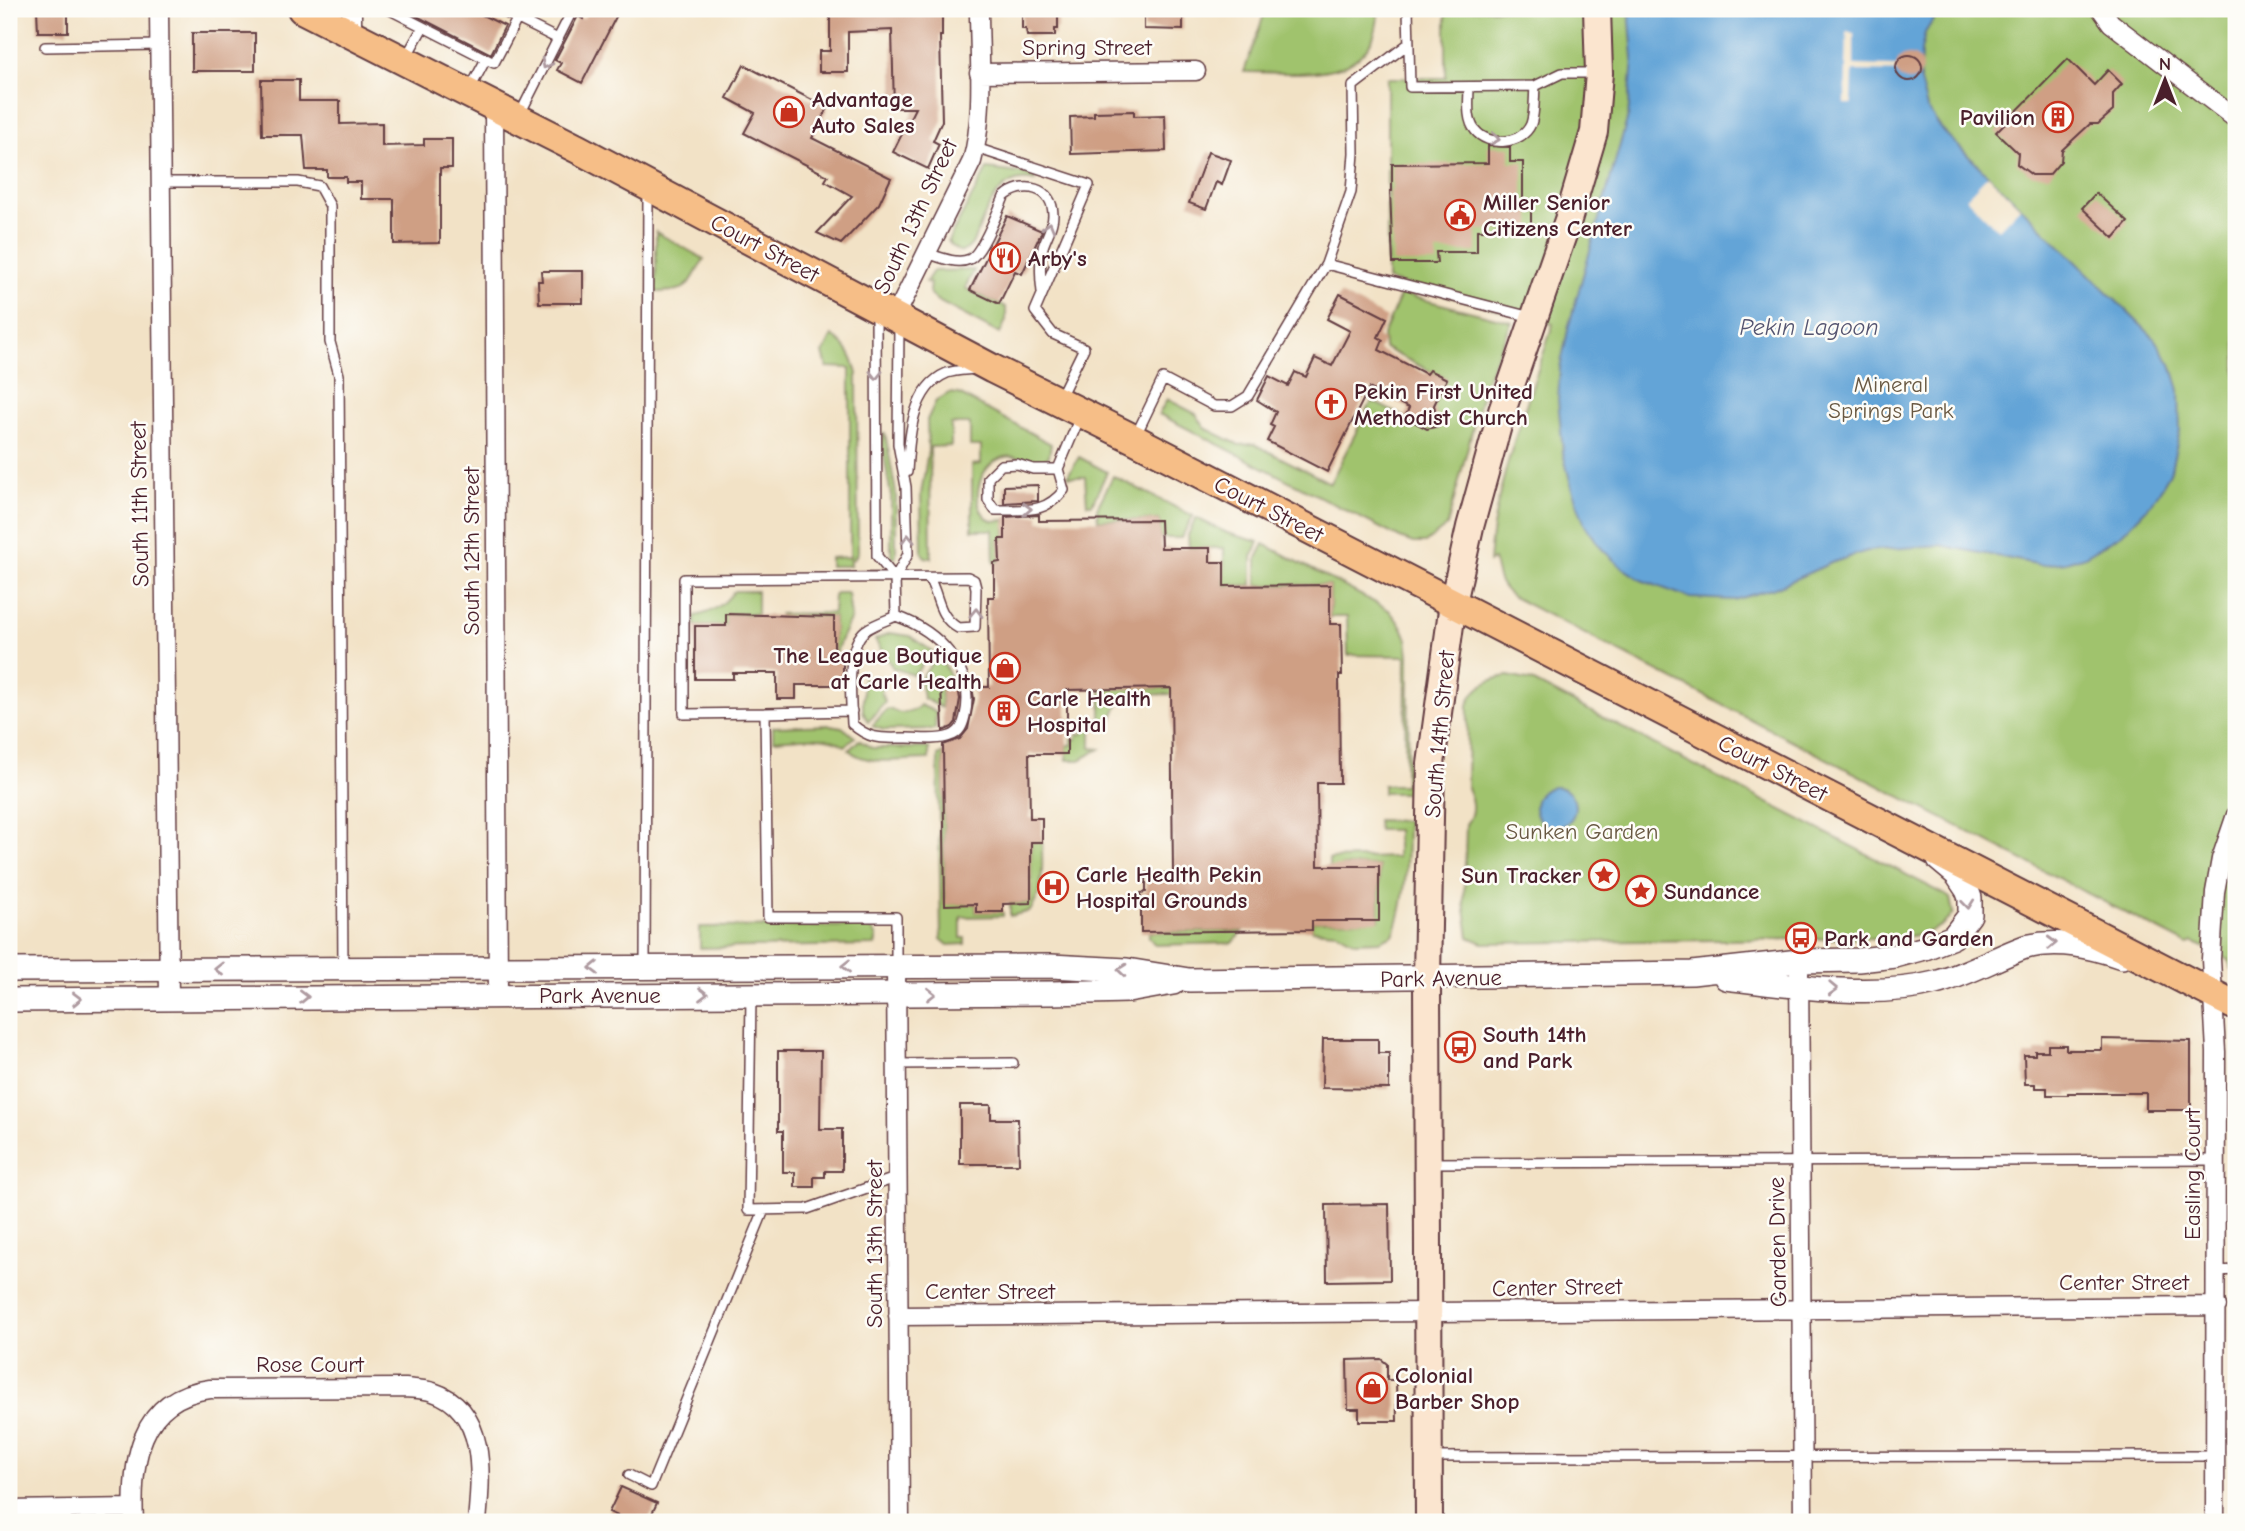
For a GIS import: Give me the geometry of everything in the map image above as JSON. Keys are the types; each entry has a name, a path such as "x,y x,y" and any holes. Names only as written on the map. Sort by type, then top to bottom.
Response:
{"main road":[{"name":"Court Street","path":"302,9 352,22 404,61 648,186 989,368 1134,439 2224,1000"},
{"name":"South 14th Street","path":"1429,1522 1427,978 1431,764 1453,603 1491,447 1587,158 1597,113 1597,9"}],"street":[{"name":"South 11th Street","path":"159,9 169,999"},
{"name":"South 13th Street","path":"890,314 927,253 976,148 979,127 979,9"},
{"path":"2101,9 2111,23 2236,119"},
{"name":"Spring Street","path":"979,73 1196,71"},
{"name":"South 12th Street","path":"498,996 506,112"},
{"name":"Easling Court","path":"2215,1522 2216,1052 2224,1000 2211,959 2215,892 2221,859 2236,815"},
{"name":"Park Avenue","path":"9,970 1051,966 1127,970 1189,980 1692,974 1800,961 1859,960 1904,954 1953,937 1970,915 1967,890 1947,865 1909,838"},
{"name":"Park Avenue","path":"1692,974 1799,988 1868,990 1912,987 1953,977 2025,947 2051,942 2083,946 2167,972"},
{"name":"Garden Drive","path":"1800,961 1803,1522"},
{"name":"South 13th Street","path":"896,965 900,1522"},
{"name":"Park Avenue","path":"9,1000 1128,991 1189,980"},
{"name":"Center Street","path":"898,1316 2217,1306"},
{"name":"Rose Court","path":"134,1515 133,1485 137,1453 146,1429 164,1408 185,1396 210,1390 405,1388 432,1392 444,1397 465,1415 472,1427 479,1467 477,1522"},
{"path":"9,1510 134,1515"}],"lane":[{"path":"388,9 494,64 517,19"},
{"path":"498,9 558,39"},
{"path":"506,112 558,39 573,9"},
{"path":"1408,9 1410,87 1535,86 1562,73 1599,73"},
{"path":"404,61 423,27"},
{"path":"1134,439 1163,379 1213,405 1232,406 1248,396 1326,264 1351,192 1354,153 1353,86 1408,44"},
{"path":"45,47 159,45"},
{"path":"468,94 485,59"},
{"path":"1469,87 1470,118 1474,129 1481,136 1497,142 1524,134 1531,124 1535,86"},
{"path":"976,148 1089,185 1035,311 1053,334 1084,348 1058,469 1064,490 1044,508 995,510 988,500 988,478 1001,465 1017,464 1032,469 1058,469"},
{"path":"160,181 298,181 319,186 330,206 330,342 338,375 343,969"},
{"path":"645,967 648,186"},
{"path":"927,253 967,261 976,255 1004,197 1021,186 1034,188 1051,204 1053,216 1043,247 1040,271 1042,294"},
{"path":"1326,264 1533,318"},
{"path":"890,314 898,444 906,487"},
{"path":"890,314 877,556 895,578"},
{"path":"896,616 895,578 908,554 906,487 913,424 919,402 931,384 947,373 989,368"},
{"path":"852,711 684,714 684,579 968,577 974,580 975,627 958,628 943,617 937,593 929,578"},
{"path":"896,616 923,627 942,643 958,663 966,681 967,706 962,728 951,736 874,738 852,724 851,670 855,646 865,630 896,616"},
{"path":"765,713 768,918 896,917 896,965"},
{"path":"751,994 748,1210 807,1209 898,1177"},
{"path":"897,1064 1013,1063"},
{"path":"1428,1163 2216,1160"},
{"path":"629,1475 651,1486 764,1210"},
{"path":"2217,1271 2236,1270"},
{"path":"1429,1457 2216,1457"}],"green space":[{"path":"1266,9 1378,9 1375,34 1365,51 1350,63 1310,72 1244,72"},
{"name":"Mineral Springs Park","path":"1446,9 2236,9 2236,972 2231,969 2229,960 2193,942 2188,945 1513,597 1504,589 1497,576 1494,560 1489,562 1492,532 1505,472 1553,324 1387,280 1387,78 1446,78"},
{"path":"987,169 1035,175 1035,181 1022,180 1001,189 987,210 972,244 966,250 960,251 948,241"},
{"path":"656,232 704,259 691,281 682,289 656,292"},
{"path":"974,270 965,288 1006,307 1006,320 1000,334 936,300 929,292 930,283 926,282 933,271"},
{"path":"1401,294 1512,322 1485,382 1447,526 1425,543 1413,543 1400,538 1159,414 1167,399 1196,414 1205,428 1239,445 1254,444 1330,483 1372,401 1427,429 1435,427 1438,422 1436,415 1430,412 1446,379 1384,348 1383,335"},
{"path":"832,336 849,352 857,374 858,552 854,559 850,560 850,566 830,566 830,558 850,557 850,368 827,367 823,353"},
{"path":"949,393 959,394 1051,444 1049,456 1040,463 1012,457 1002,458 987,469 982,478 978,497 984,515 992,521 1005,520 1005,539 999,540 1000,562 994,563 993,530 972,530 972,465 981,464 981,446 970,446 970,424 951,424 951,446 930,447 931,558 922,553 921,494 928,451 927,420 936,401"},
{"path":"883,434 896,493 894,559 891,556 891,496 882,444"},
{"path":"1079,457 1107,472 1092,504 1087,504 1085,477 1068,475"},
{"path":"1113,476 1193,516 1181,538 1160,538 1160,520 1098,520 1097,508"},
{"path":"1196,518 1227,533 1259,542 1252,557 1252,585 1224,586 1224,548 1189,548 1188,535"},
{"path":"1264,544 1389,610 1402,627 1409,655 1408,793 1383,793 1383,785 1405,785 1406,656 1348,655 1347,617 1330,617 1330,585 1257,585 1257,558"},
{"path":"734,591 757,591 757,614 727,614 726,626 695,626 695,616 717,608"},
{"path":"837,593 848,593 851,618 834,660 834,617 780,617 780,614 833,613 834,596"},
{"path":"890,633 910,636 933,652 914,675 893,668 875,640"},
{"path":"936,657 947,670 952,687 941,688 942,708 923,698 920,680"},
{"name":"Sunken Garden","path":"1508,676 1532,681 1944,894 1950,898 1953,913 1941,926 1933,930 1889,938 1483,943 1469,937 1464,902 1466,824 1472,806 1467,788 1468,705 1478,688"},
{"path":"863,678 880,678 884,681 881,691 885,702 868,722 863,711"},
{"path":"1179,688 1179,694 1122,695 1109,727 1091,728 1091,748 1100,749 1080,760 1067,760 1067,745 1072,745 1072,739 1077,739 1077,734 1083,734 1083,729 1090,728 1090,724 1101,724 1101,689"},
{"path":"920,705 936,712 935,729 884,730 872,726 886,710 906,713"},
{"path":"989,724 943,754 945,904 976,904 976,912 1003,912 1003,916 961,917 961,938 965,938 965,944 948,945 941,939 938,756"},
{"path":"773,727 842,727 855,737 845,746 820,738 773,740"},
{"path":"859,740 872,748 929,748 929,759 866,759 849,750"},
{"path":"1377,820 1407,821 1404,894 1393,935 1380,941 1355,942 1337,932 1312,930 1312,921 1379,920 1379,866 1343,866 1329,872 1329,859 1397,857 1397,830 1378,830"},
{"path":"1031,842 1042,842 1042,878 1038,895 1030,911 1010,916 1010,904 1031,903"},
{"path":"700,927 871,928 877,937 875,945 700,948"},
{"path":"1243,931 1233,943 1155,945 1149,937 1149,932"}],"water":[{"name":"Pekin Lagoon","path":"1629,9 1940,9 1925,33 1921,51 1920,81 1927,108 1943,131 2153,337 2171,364 2179,390 2180,431 2170,473 2153,502 2122,534 2085,556 2041,565 1940,545 1867,551 1831,563 1775,588 1734,600 1690,598 1641,580 1620,566 1602,549 1585,525 1572,489 1563,453 1558,400 1560,368 1569,325 1628,116 1633,58"},
{"path":"1555,787 1563,788 1569,793 1574,799 1574,815 1569,821 1563,826 1555,827 1547,826 1541,821 1536,815 1535,807 1536,799 1541,793 1547,788"}],"pier":[{"path":"1847,32 1854,33 1854,65 1921,67 1921,72 1853,71 1852,104 1845,104"},
{"path":"1988,175 2020,207 1998,230 1966,198"}],"building":[{"path":"37,9 68,9 68,32 38,32"},
{"path":"403,9 470,9 505,26 491,54"},
{"path":"588,9 620,9 582,83 557,70 561,63 555,60 578,16 583,19"},
{"path":"830,9 851,9 851,14 892,14 892,10 942,9 942,121 933,141 939,144 928,169 893,152 915,108 894,108 892,30 848,32 848,72 819,72 819,51 830,51"},
{"path":"1026,9 1058,9 1058,29 1055,29 1055,36 1027,36 1026,29 1022,29 1022,12 1026,12"},
{"path":"1144,9 1183,9 1183,30 1144,29"},
{"path":"192,33 255,33 255,71 192,71"},
{"path":"1909,55 1918,59 1922,68 1918,77 1909,81 1900,77 1896,68 1900,59"},
{"name":"Pavilion","path":"2068,59 2094,85 2108,70 2122,84 2113,94 2113,111 2098,124 2090,124 2062,150 2061,161 2049,175 2032,175 2017,164 2018,153 1996,132"},
{"path":"744,65 828,108 812,138 891,178 879,204 841,244 817,233 852,196 825,181 828,176 744,133 755,113 727,98"},
{"path":"261,80 299,80 299,101 340,101 340,124 382,123 382,146 424,145 424,139 452,139 452,168 440,168 440,243 394,244 394,199 361,199 361,182 346,182 346,177 327,177 327,170 306,170 303,135 262,135"},
{"path":"1134,111 1134,116 1165,115 1166,151 1071,154 1070,117 1094,116 1094,112"},
{"name":"Miller Senior Citizens Center","path":"1488,146 1510,147 1510,162 1523,162 1523,202 1531,202 1531,229 1477,230 1477,252 1436,252 1437,263 1393,263 1390,191 1392,164 1488,163"},
{"path":"1208,152 1231,160 1222,185 1216,182 1206,209 1189,203"},
{"path":"2096,193 2128,222 2114,238 2082,208"},
{"path":"1007,216 1042,231 1022,274 1015,271 999,304 970,290"},
{"path":"541,271 583,271 583,303 539,303 538,281 542,281"},
{"path":"1340,294 1387,318 1378,337 1383,340 1379,350 1426,374 1429,370 1447,379 1434,405 1439,426 1427,429 1405,417 1409,408 1369,388 1327,472 1267,441 1274,427 1270,425 1276,412 1257,400 1269,376 1288,386 1295,372 1306,377 1315,358 1332,366 1350,331 1327,319"},
{"path":"1038,485 1038,501 1004,503 1004,486"},
{"name":"Carle Health Hospital","path":"1039,515 1039,521 1160,520 1161,548 1210,548 1210,562 1224,562 1224,586 1330,585 1330,624 1341,624 1340,783 1317,783 1318,866 1379,866 1379,921 1312,921 1312,930 1141,932 1141,893 1146,892 1146,873 1173,873 1171,688 1067,690 1067,754 1029,754 1030,818 1042,818 1042,842 1031,842 1031,903 1003,904 1003,912 976,912 976,904 945,905 943,745 960,739 968,729 974,699 972,687 989,687 988,597 994,597 994,563 1000,562 999,539 1005,539 1005,517"},
{"path":"726,614 834,617 834,660 843,660 843,685 796,685 796,699 777,699 777,673 733,673 733,679 695,679 695,626 726,626"},
{"path":"941,687 958,687 960,699 956,722 943,731"},
{"path":"1323,1039 1378,1039 1378,1053 1389,1053 1389,1089 1322,1088"},
{"path":"2102,1039 2191,1041 2191,1110 2146,1110 2146,1093 2047,1095 2047,1088 2035,1088 2035,1084 2025,1084 2024,1055 2035,1055 2035,1051 2048,1051 2048,1045 2066,1045 2066,1050 2102,1050"},
{"path":"778,1051 821,1051 820,1129 842,1129 842,1171 825,1171 825,1177 814,1177 814,1187 795,1187 795,1172 783,1172 783,1131 778,1131"},
{"path":"960,1105 991,1105 991,1119 1018,1119 1019,1164 960,1164"},
{"path":"1389,1204 1390,1280 1327,1281 1326,1205"},
{"path":"1381,1359 1387,1364 1387,1380 1396,1380 1397,1421 1359,1421 1359,1409 1348,1409 1347,1360"},
{"path":"621,1487 657,1503 648,1522 631,1522 609,1512"}],"place":[{"name":"Advantage Auto Sales","path":"789,112"},
{"name":"Pavilion","path":"2058,117"},
{"name":"Miller Senior Citizens Center","path":"1460,215"},
{"name":"Arby's","path":"1005,258"},
{"name":"Pekin First United Methodist Church","path":"1331,404"},
{"name":"The League Boutique at Carle Health","path":"1005,668"},
{"name":"Carle Health Hospital","path":"1004,711"},
{"name":"Sun Tracker","path":"1604,875"},
{"name":"Carle Health Pekin Hospital Grounds","path":"1053,887"},
{"name":"Sundance","path":"1641,891"},
{"name":"Park and Garden","path":"1801,938"},
{"name":"South 14th and Park","path":"1460,1047"},
{"name":"Colonial Barber Shop","path":"1372,1388"}]}
